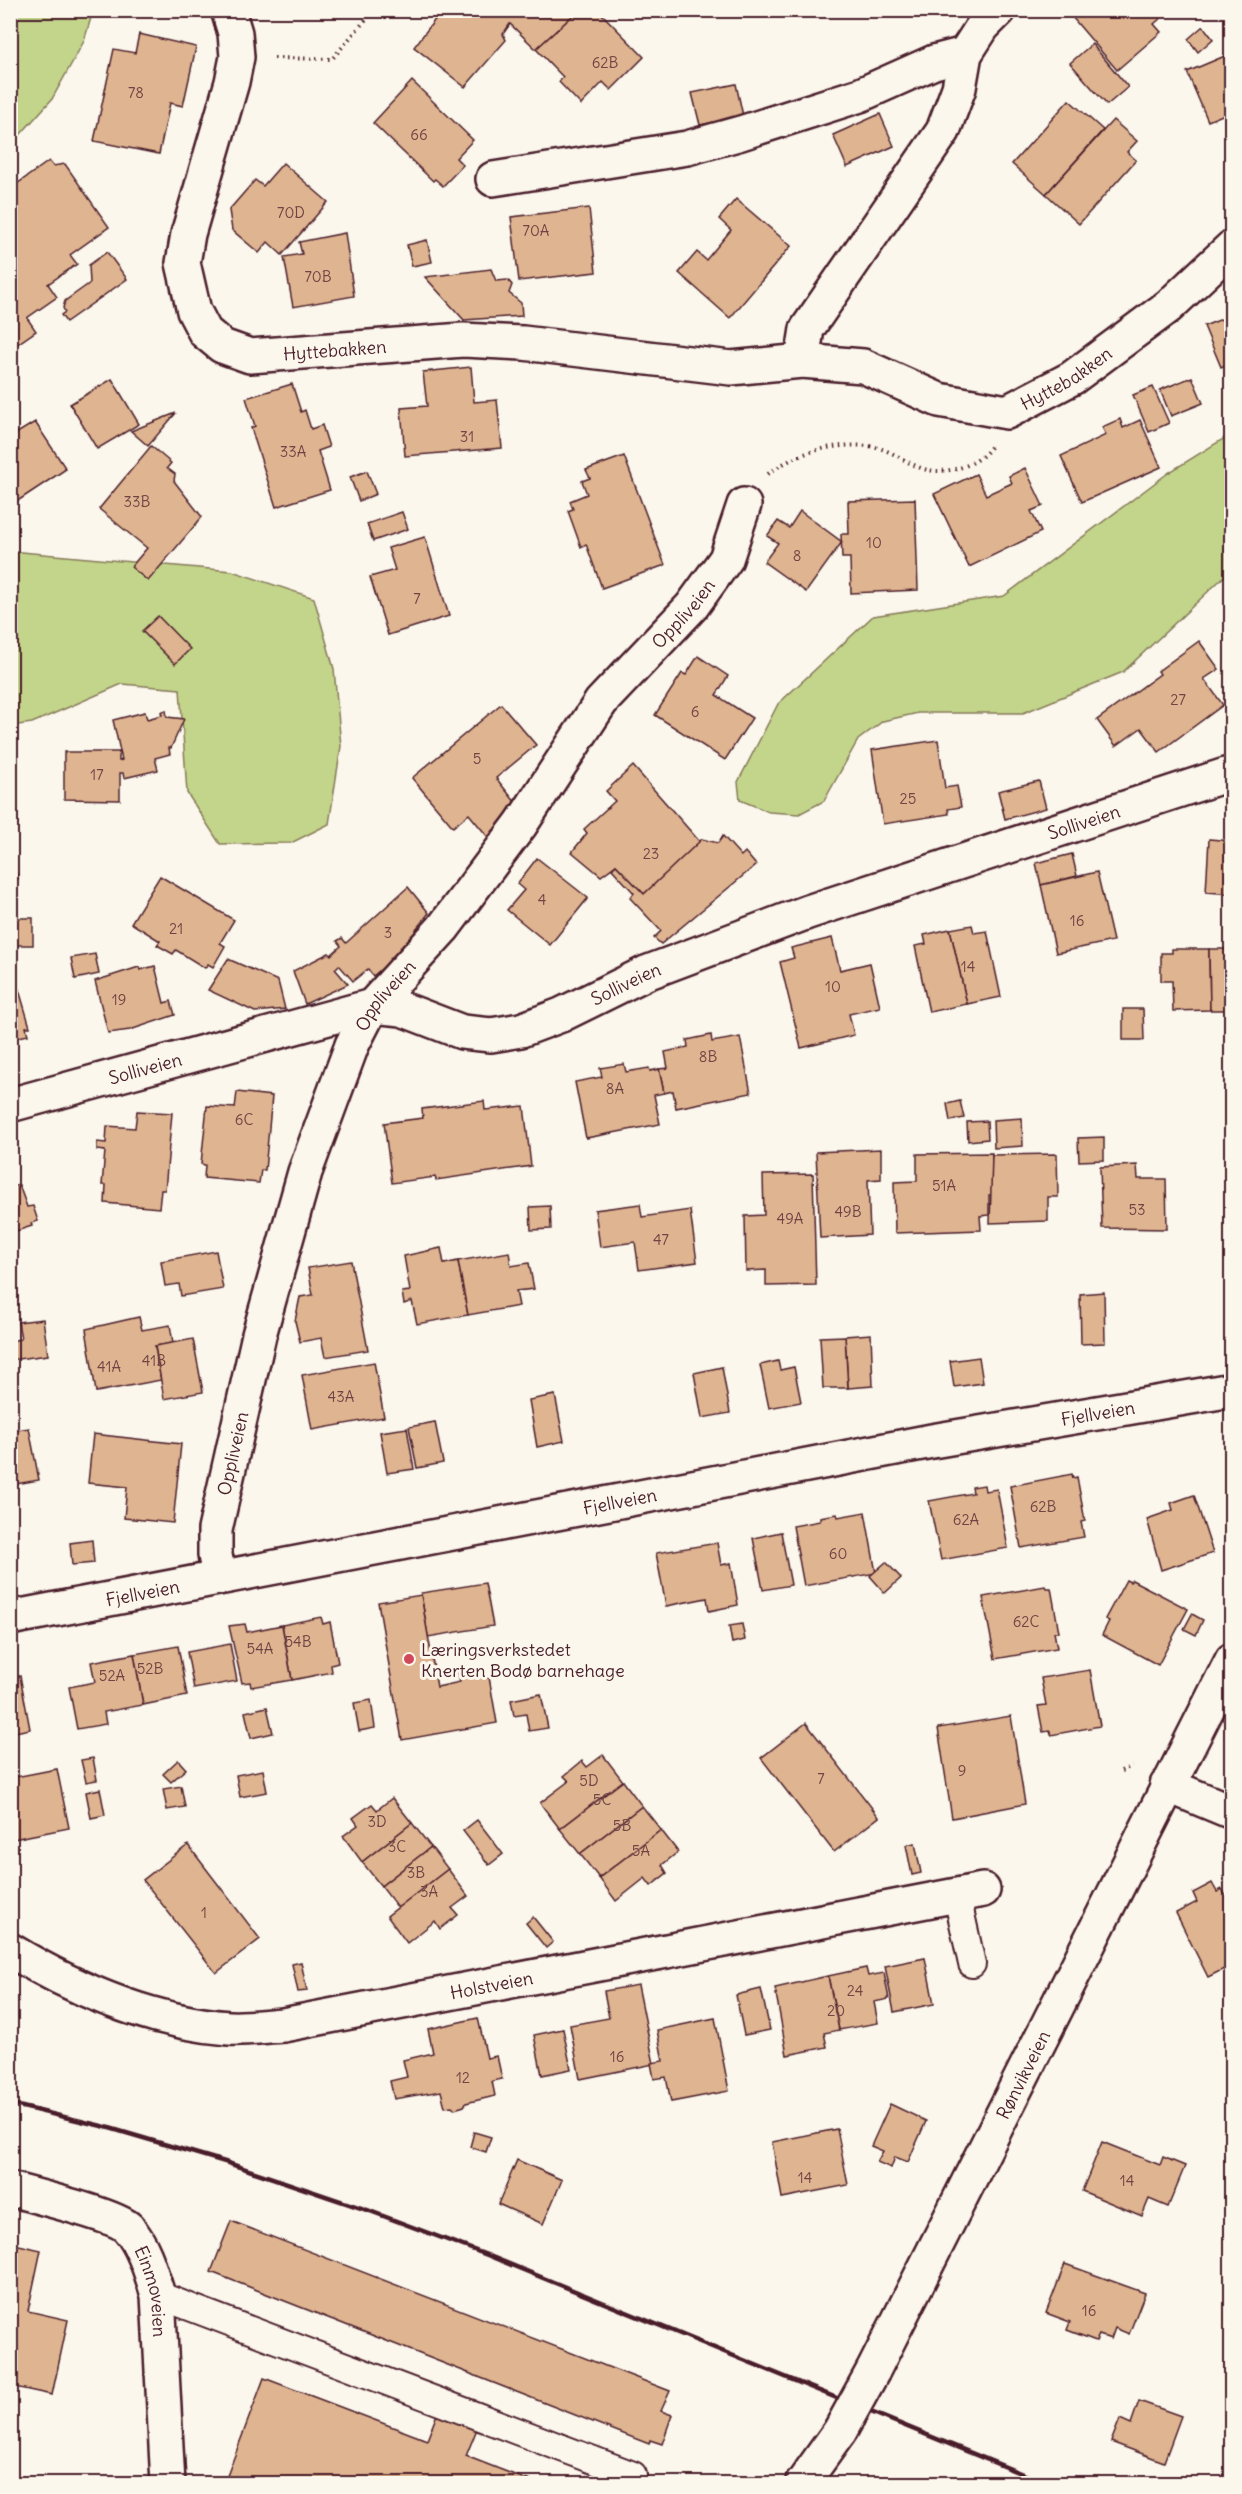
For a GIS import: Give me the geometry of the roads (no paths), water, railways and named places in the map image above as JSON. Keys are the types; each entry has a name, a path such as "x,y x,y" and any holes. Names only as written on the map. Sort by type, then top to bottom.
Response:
{"street":[{"name":"Hyttebakken","path":"228,10 235,33 237,57 232,82 188,234 183,262 194,311 205,332 222,346 250,356 463,340 523,343 731,368 802,361 863,366 939,400 1007,412 1072,378 1169,306 1232,247"},
{"path":"802,361 807,329 943,131 959,88 965,54 984,26 999,10"},
{"path":"493,178 709,142 860,95 934,62 965,54"},
{"name":"Oppliveien","path":"219,1577 215,1555 215,1530 259,1335 305,1172 352,1045 372,1006 443,928 521,824 601,702 699,597 726,559 744,505"},
{"name":"Solliveien","path":"10,1105 372,1006 402,1009 462,1032 491,1035 521,1030 561,1015 646,973 808,912 1232,773"},
{"name":"Fjellveien","path":"10,1618 943,1439 1232,1389"},
{"name":"Rønvikveien","path":"802,2484 840,2431 873,2371 1232,1660"},
{"path":"1167,1785 1232,1812"},
{"name":"Holstveien","path":"10,1950 43,1970 113,2001 180,2022 231,2028 284,2025 970,1893"},
{"name":"Einmoveien","path":"10,2189 91,2212 127,2227 149,2265 158,2295 168,2484"}],"lane":[{"path":"970,1893 972,1964"},
{"path":"158,2295 633,2475"}],"railway":[{"path":"10,2104 106,2127 225,2162 370,2211 487,2255 1047,2484"}],"place":[{"name":"Læringsverkstedet Knerten Bodø barnehage","path":"409,1659"}]}
